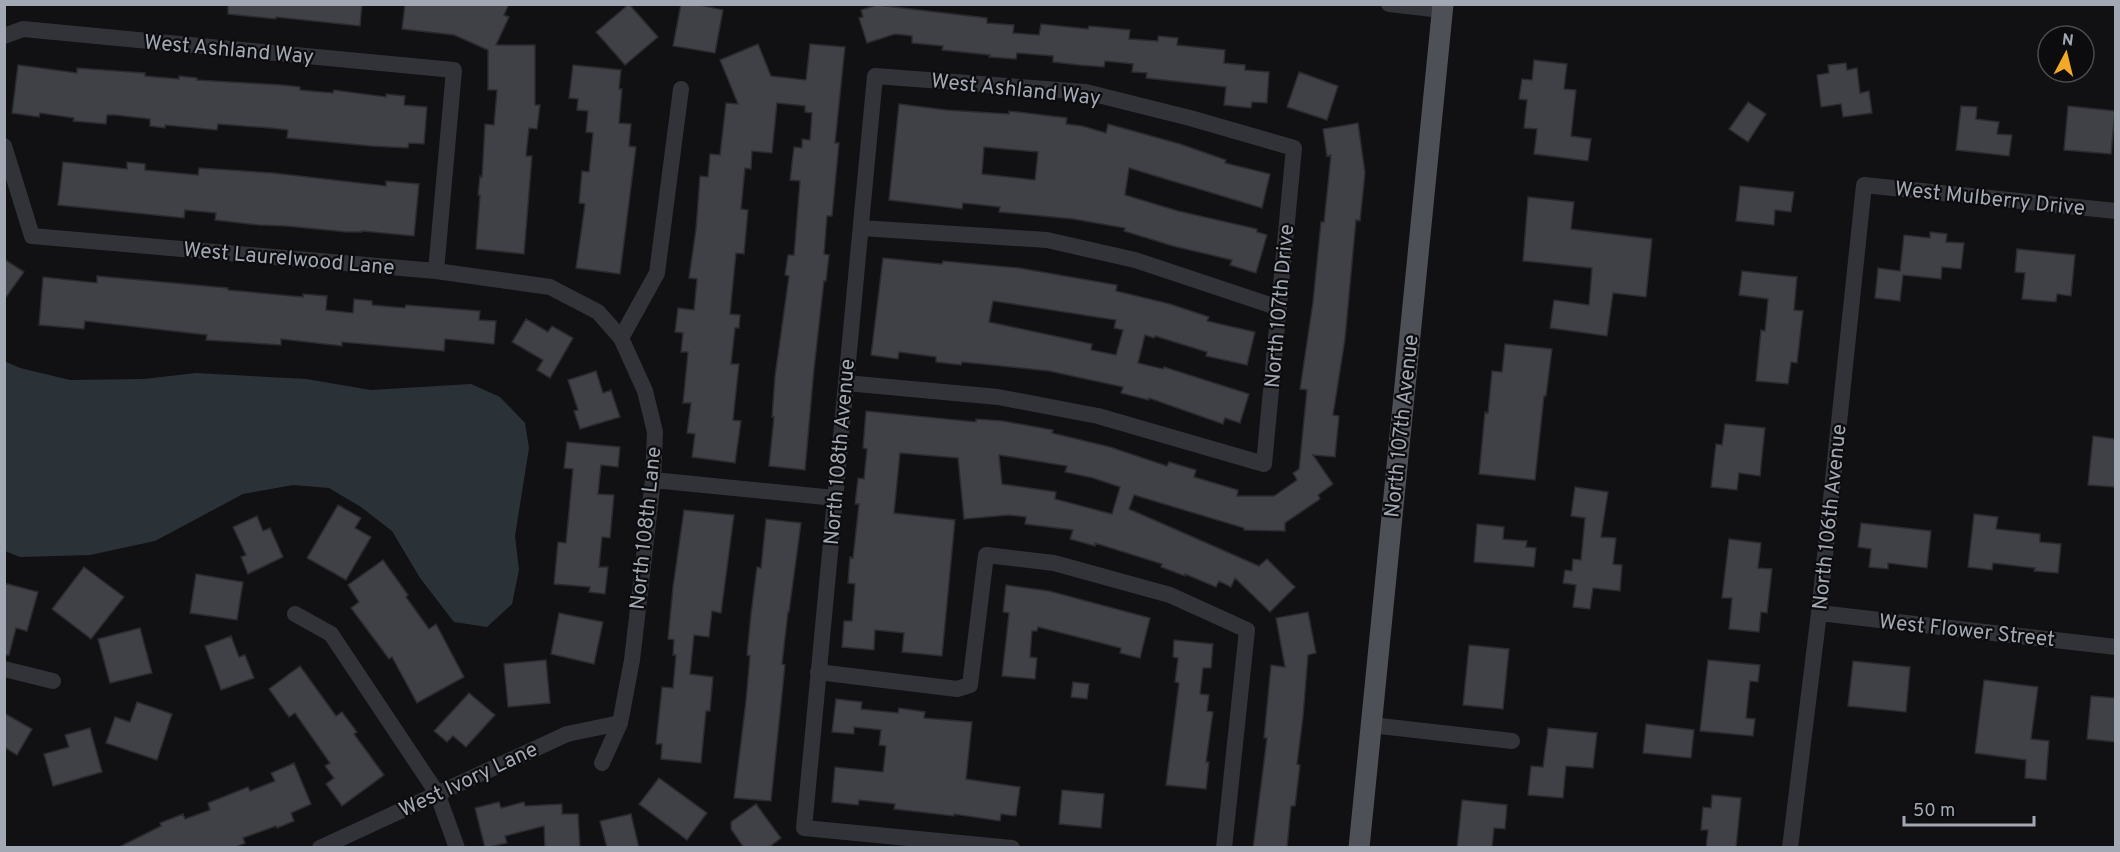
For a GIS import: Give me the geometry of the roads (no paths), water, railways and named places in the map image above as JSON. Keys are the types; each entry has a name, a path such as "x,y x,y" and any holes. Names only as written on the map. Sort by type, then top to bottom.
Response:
{"main road":[{"name":"North 107th Avenue","path":"1359,848 1442,7"}],"street":[{"path":"1389,4 1442,7"},
{"name":"West Ashland Way","path":"4,36 23,29 454,70 436,271"},
{"name":"West Ashland Way","path":"875,76 1086,92 1190,118 1294,148"},
{"name":"North 108th Avenue","path":"875,76 804,828 1012,848"},
{"path":"621,339 657,273 681,88"},
{"name":"West Laurelwood Lane","path":"4,146 32,236 436,271 550,287 598,312 621,339"},
{"name":"North 107th Drive","path":"846,383 999,397 1098,416 1264,464 1294,148"},
{"name":"West Mulberry Drive","path":"1864,185 2115,211"},
{"name":"North 106th Avenue","path":"1790,848 1820,613 1864,185"},
{"path":"861,228 1047,240 1135,260 1279,308"},
{"name":"North 108th Lane","path":"602,763 620,723 632,660 652,480 655,432 645,391 621,339"},
{"path":"652,480 835,498"},
{"path":"818,672 957,689 970,685 986,555 1054,563 1170,595 1247,630 1224,848"},
{"name":"West Flower Street","path":"1820,613 2115,646"},
{"path":"295,614 331,634 437,793 457,848"},
{"path":"4,669 53,681"},
{"name":"West Ivory Lane","path":"320,848 567,734 620,723"},
{"path":"1371,726 1512,741"}]}
